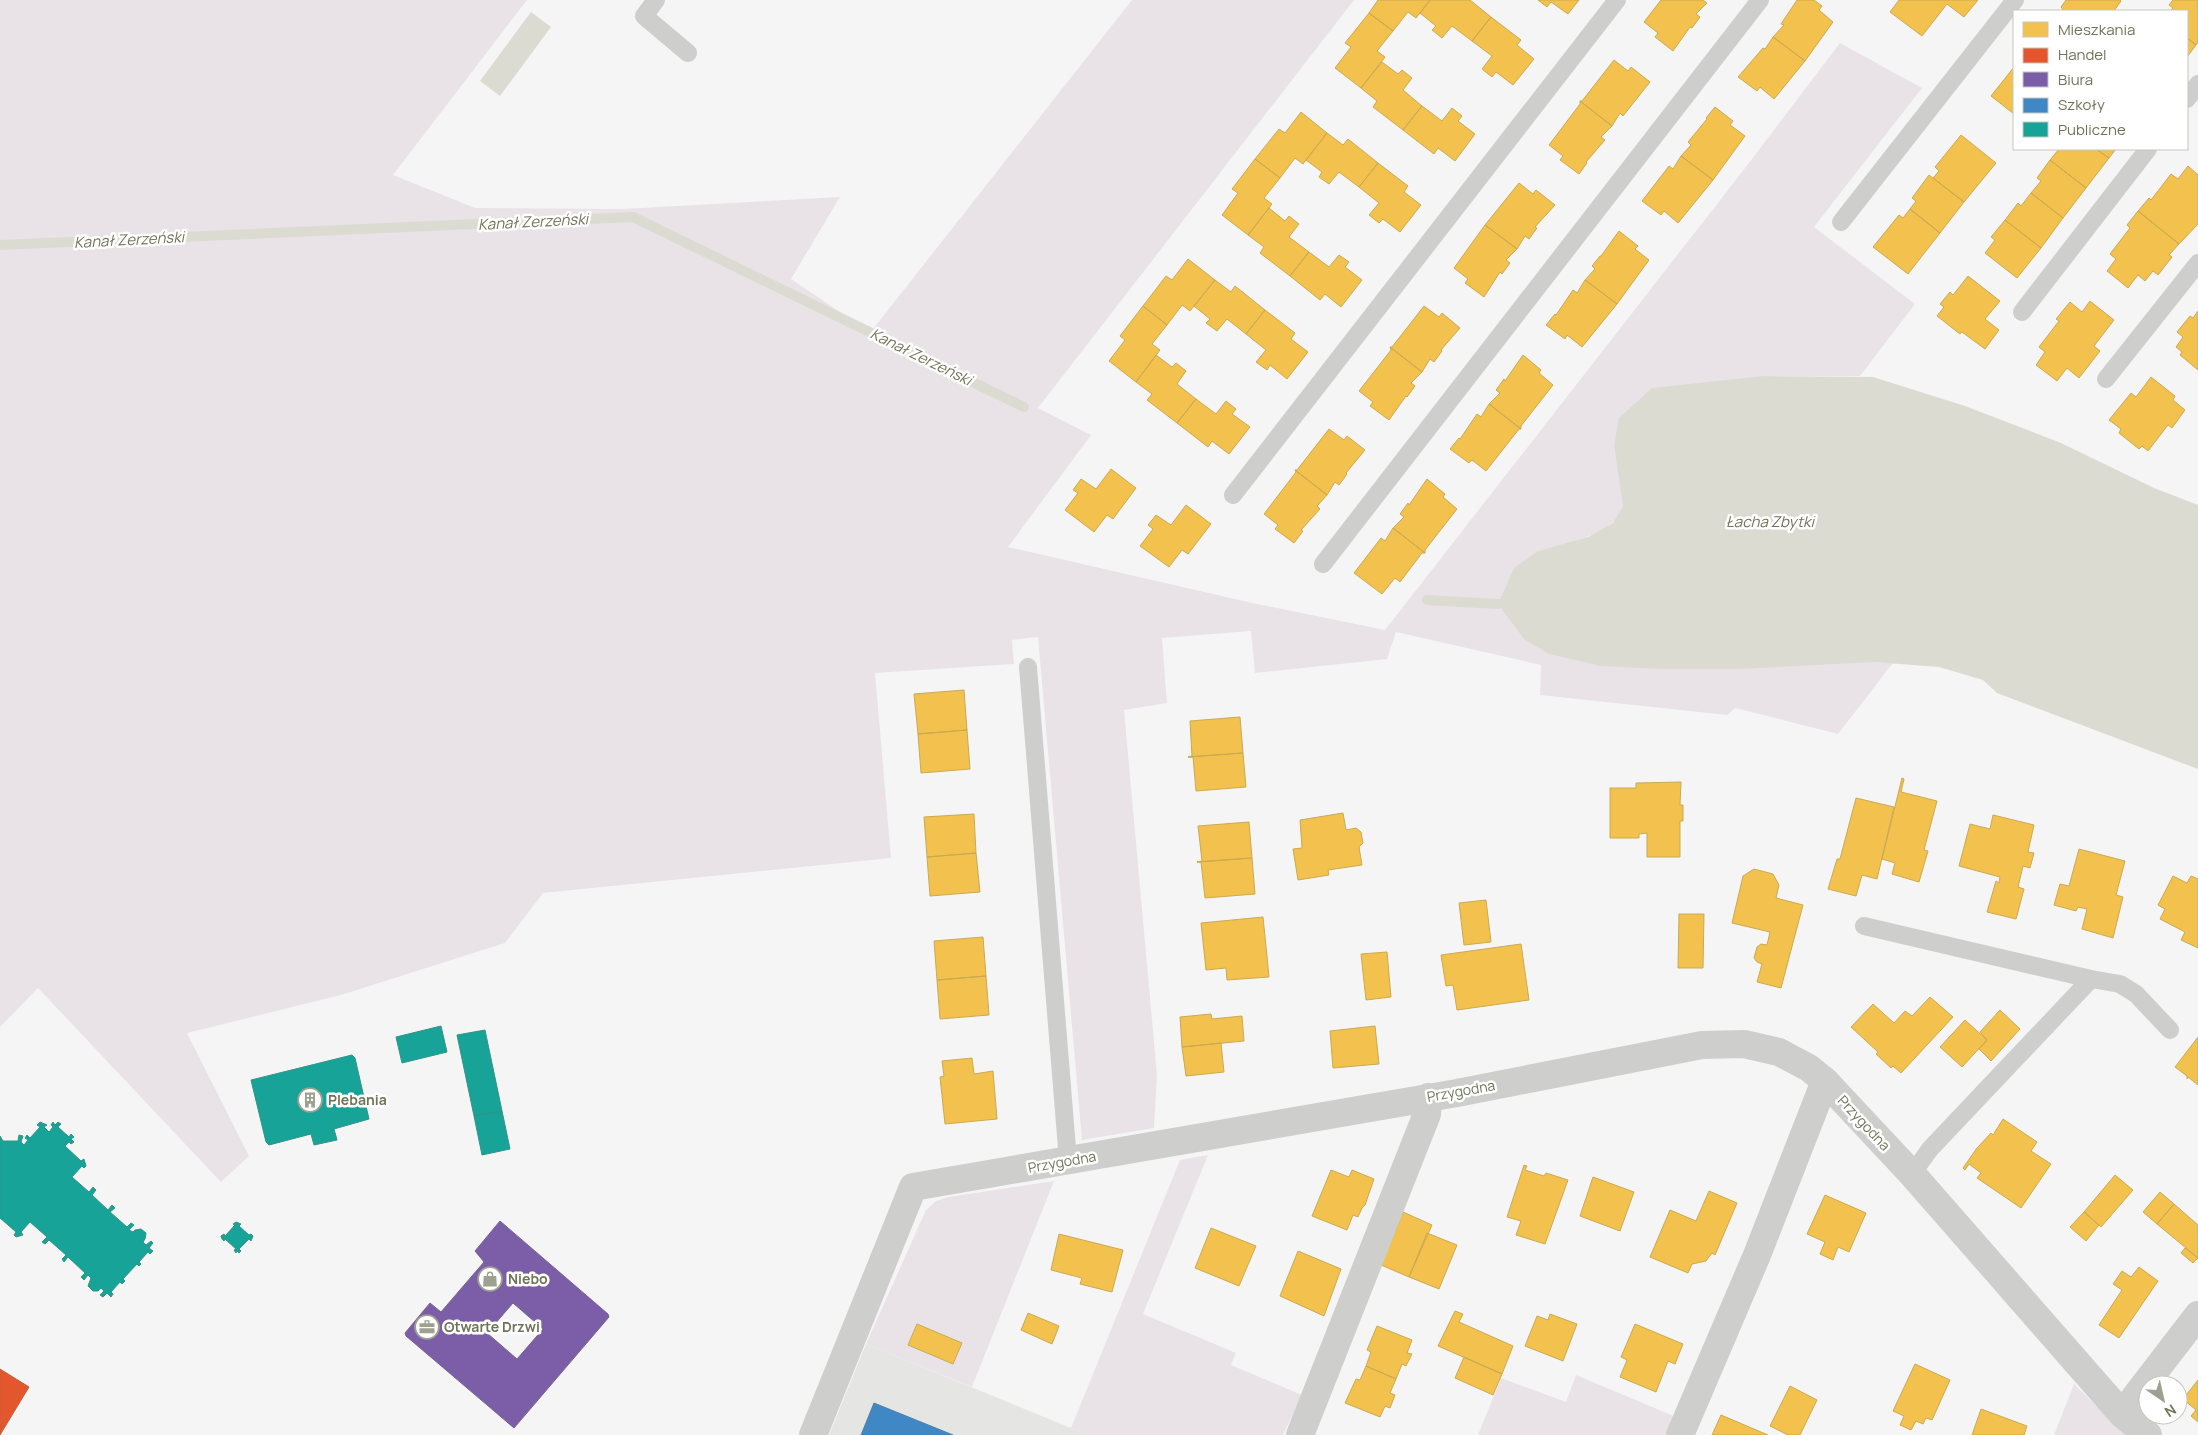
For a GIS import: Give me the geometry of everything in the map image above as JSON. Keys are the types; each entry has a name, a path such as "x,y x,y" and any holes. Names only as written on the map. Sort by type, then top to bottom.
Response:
{"street":[{"name":"Przygodna","path":"813,1435 913,1187 1428,1098 1702,1045 1744,1044 1780,1052 1809,1068 1825,1081 1912,1174 2122,1414 2148,1435"},
{"path":"1680,1435 1757,1255 1825,1081"},
{"path":"1300,1435 1428,1114 1428,1098"},
{"path":"2122,1414 2198,1315"}],"lane":[{"path":"656,0 644,16 688,53"},
{"path":"1233,494 1617,0"},
{"path":"1323,564 1760,0"},
{"path":"1841,222 2015,0"},
{"path":"2188,98 2198,84"},
{"path":"2022,312 2147,150"},
{"path":"2106,379 2198,263"},
{"path":"1028,667 1068,1161"},
{"path":"1864,926 2091,979 2120,984 2136,994 2170,1030"},
{"path":"1912,1174 1930,1149 2091,979"}],"shaded area":[{"path":"0,0 527,0 393,175 475,208 622,209 840,197 791,279 846,316 873,329 1132,0 1354,0 1038,408 1091,435 1008,547 1248,602 1385,630 1742,172 1840,43 1922,88 1814,227 1915,304 1860,376 1764,376 1614,446 1623,497 1620,514 1612,523 1588,536 1538,551 1874,662 1893,663 1838,734 1735,708 1727,715 1540,695 1541,665 1396,632 1387,659 1255,673 1251,631 1162,638 1167,703 1124,710 1157,1075 1154,1128 1082,1140 1038,637 1012,640 1014,664 875,673 891,858 543,893 505,943 341,995 187,1033 249,1156 221,1182 38,988 0,1027"},
{"path":"1208,1155 1143,1314 1236,1353 1231,1365 1302,1395 1283,1435 1088,1435 1071,1428 1180,1160"},
{"path":"1054,1181 972,1387 866,1344 926,1210 936,1201 948,1197"},
{"path":"866,1344 1088,1435 829,1435"},
{"path":"1576,1375 1676,1417 1668,1435 1478,1435 1501,1378 1566,1402"},
{"path":"2074,1384 2126,1435 2054,1435"}],"water":[{"path":"531,12 551,27 500,96 480,81"},
{"name":"Łacha Zbytki","path":"1764,376 1873,377 1965,406 2061,443 2154,488 2198,505 2198,769 1997,693 1983,680 1939,667 1874,662 1740,669 1660,669 1601,666 1549,654 1524,639 1498,604 1514,568 1538,551 1588,537 1613,523 1623,506 1614,446 1619,418 1652,388"}],"building: Mieszkania":[{"path":"1378,0 1430,0 1416,18 1408,12 1393,31 1369,13"},
{"path":"1430,0 1470,0 1491,17 1472,41 1452,26 1442,38 1432,30 1436,26 1420,13"},
{"path":"1538,0 1579,0 1568,14 1551,2 1547,7"},
{"path":"1661,0 1703,0 1707,3 1696,14 1700,17 1692,28 1690,27 1673,51 1655,37 1658,33 1644,22"},
{"path":"1797,0 1814,0 1822,6 1819,10 1833,22 1805,61 1773,37 1784,25 1781,24"},
{"path":"1899,0 1978,0 1964,17 1947,4 1922,36 1890,12"},
{"path":"2066,0 2121,1 2115,10 2063,10 2061,7"},
{"path":"2173,0 2198,0 2198,42 2196,45 2188,39 2188,10 2171,10 2173,8 2169,5"},
{"path":"1369,13 1393,31 1377,51 1385,57 1361,88 1335,68 1351,47 1345,43"},
{"path":"1491,17 1521,40 1517,45 1534,59 1513,85 1496,72 1492,77 1482,69 1492,56 1472,41"},
{"path":"1773,37 1805,61 1774,99 1760,87 1757,91 1738,77 1763,48 1765,49"},
{"path":"2188,39 2196,45 2188,56"},
{"path":"1614,60 1628,71 1631,67 1650,82 1623,116 1620,113 1612,126 1580,101 1582,101"},
{"path":"1382,62 1398,74 1402,70 1412,78 1403,90 1422,106 1403,130 1373,107 1377,101 1361,88"},
{"path":"2013,68 2013,113 1991,96"},
{"path":"1580,101 1612,126 1601,137 1605,140 1586,162 1579,174 1560,160 1563,156 1549,145 1580,104"},
{"path":"1422,106 1442,121 1452,108 1462,116 1458,121 1475,134 1455,161 1438,148 1434,154 1403,130"},
{"path":"1715,107 1733,121 1730,125 1745,136 1713,180 1681,156 1691,145 1688,142"},
{"path":"1301,112 1327,133 1303,164 1295,158 1280,178 1255,159 1279,129 1285,133"},
{"path":"1327,133 1343,145 1348,139 1378,163 1359,187 1339,172 1329,184 1319,177 1322,172 1306,160"},
{"path":"1961,135 1996,163 1964,202 1933,178 1939,171 1935,167"},
{"path":"2058,150 2097,150 2109,158 2086,188 2050,160"},
{"path":"2097,150 2115,150 2109,158"},
{"path":"1681,156 1713,180 1678,223 1664,211 1661,215 1642,201 1669,166 1673,169"},
{"path":"1255,159 1280,178 1264,198 1272,204 1248,235 1222,215 1238,193 1232,189"},
{"path":"2050,160 2086,188 2063,218 2031,193 2041,181 2037,178"},
{"path":"1378,163 1408,186 1404,192 1421,205 1400,232 1383,219 1379,223 1369,215 1379,203 1359,187"},
{"path":"2188,166 2198,175 2198,224 2179,244 2138,211 2149,198 2151,200 2171,174 2178,179"},
{"path":"1929,175 1964,202 1940,233 1910,209 1916,201 1912,198"},
{"path":"1519,183 1533,194 1536,190 1555,205 1535,227 1537,228 1529,239 1525,236 1517,249 1485,225"},
{"path":"2031,193 2063,218 2041,248 2005,220 2018,203 2021,206"},
{"path":"1269,208 1285,221 1289,216 1299,224 1289,237 1309,252 1290,276 1260,253 1264,247 1248,235"},
{"path":"1910,209 1940,233 1908,274 1873,247 1899,215 1903,218"},
{"path":"2138,211 2179,244 2169,255 2172,257 2158,275 2153,271 2145,281 2138,275 2128,288 2107,271 2116,259 2110,254 2130,228 2127,225"},
{"path":"2005,220 2041,248 2017,278 1985,253 1995,240 1991,237"},
{"path":"1485,225 1517,249 1506,260 1510,263 1502,274 1500,272 1484,297 1465,283 1468,279 1454,268"},
{"path":"1619,231 1638,246 1635,249 1649,260 1617,304 1585,280 1595,269 1592,266"},
{"path":"1309,252 1329,267 1339,255 1349,262 1345,267 1362,280 1341,307 1325,294 1320,300 1290,276"},
{"path":"1188,259 1215,280 1190,311 1182,305 1167,325 1143,306 1166,276 1172,280"},
{"path":"1968,276 2000,301 1985,319 1999,330 1985,349 1962,332 1960,334 1937,316 1944,307 1940,304 1950,292 1953,295"},
{"path":"1215,280 1231,292 1235,286 1265,310 1246,334 1227,319 1217,331 1206,323 1210,319 1194,306"},
{"path":"1585,280 1617,304 1582,347 1567,335 1565,339 1546,325 1556,315 1573,290 1577,293"},
{"path":"2090,301 2114,320 2094,346 2100,351 2079,378 2067,368 2057,381 2036,365 2045,352 2039,347 2059,321 2056,319 2070,302 2082,312"},
{"path":"1143,306 1167,325 1152,344 1160,350 1136,382 1109,361 1125,340 1120,336"},
{"path":"1424,306 1439,317 1442,313 1460,328 1441,350 1434,362 1430,359 1422,372 1390,347 1392,347"},
{"path":"1265,310 1295,333 1291,339 1308,352 1287,379 1270,365 1267,370 1256,362 1266,350 1246,334"},
{"path":"2198,311 2198,370 2180,355 2182,352 2176,347 2183,337 2177,332 2190,316 2193,318"},
{"path":"1390,347 1422,372 1411,383 1415,386 1389,420 1370,406 1373,402 1359,391 1391,350"},
{"path":"1156,355 1172,367 1176,363 1186,371 1177,384 1196,399 1177,423 1147,400 1152,394 1136,382"},
{"path":"1523,355 1541,370 1539,373 1553,385 1521,426 1521,429 1489,404 1500,393 1496,390 1504,379 1505,381"},
{"path":"2151,377 2175,396 2173,400 2185,410 2172,428 2168,425 2148,451 2142,446 2139,449 2119,433 2121,429 2109,420 2131,393 2136,397"},
{"path":"1196,399 1216,414 1226,401 1236,409 1232,414 1250,427 1229,454 1212,441 1208,447 1177,423"},
{"path":"1489,404 1521,429 1519,429 1486,471 1472,460 1469,463 1450,449 1460,439 1477,414 1481,417"},
{"path":"1329,429 1344,440 1347,436 1365,450 1346,473 1339,485 1335,482 1327,495 1295,470 1297,470"},
{"path":"1111,469 1136,488 1113,519 1107,515 1094,532 1065,510 1078,493 1073,490 1081,479 1096,489"},
{"path":"1295,470 1327,495 1317,506 1320,509 1301,530 1303,531 1294,543 1275,529 1278,525 1264,514 1296,472"},
{"path":"1427,479 1445,494 1443,497 1457,509 1425,550 1425,553 1393,528 1404,517 1400,514 1408,503 1409,505"},
{"path":"1186,505 1211,524 1188,554 1182,550 1169,567 1140,546 1153,529 1148,525 1156,515 1171,525"},
{"path":"1393,528 1425,553 1422,553 1400,582 1395,578 1382,594 1354,573 1381,538 1385,541"},
{"path":"964,690 967,730 918,734 914,694"},
{"path":"1240,717 1243,753 1188,757 1192,756 1190,721"},
{"path":"967,730 970,769 921,773 918,734"},
{"path":"1243,753 1246,787 1196,791 1193,757 1188,757"},
{"path":"1902,778 1904,779 1901,792 1937,801 1924,850 1928,851 1919,882 1892,874 1895,863 1882,859"},
{"path":"1681,782 1680,805 1683,805 1683,821 1680,821 1680,857 1647,857 1647,833 1639,834 1639,838 1610,838 1610,788 1636,788 1636,783"},
{"path":"1856,798 1894,807 1877,879 1862,875 1856,896 1828,889 1837,859 1840,859"},
{"path":"1343,813 1346,830 1356,828 1361,832 1363,843 1359,847 1362,865 1328,870 1329,875 1298,880 1293,849 1302,848 1300,820"},
{"path":"974,814 976,853 927,857 924,817"},
{"path":"1993,815 2034,825 2028,852 2034,853 2030,868 2023,866 2018,887 2024,889 2016,919 1987,912 1996,881 1999,883 2000,877 1959,866 1970,824 1990,829"},
{"path":"1249,822 1252,858 1197,862 1202,861 1198,826"},
{"path":"2079,849 2125,861 2116,895 2123,897 2113,938 2082,929 2087,909 2078,907 2076,911 2054,905 2060,884 2069,886"},
{"path":"976,853 980,892 930,896 927,857"},
{"path":"1252,858 1255,894 1205,898 1201,862 1197,862"},
{"path":"1754,869 1773,874 1779,885 1776,898 1803,905 1781,988 1757,982 1762,964 1754,958 1757,947 1761,944 1767,945 1770,932 1732,923 1743,876"},
{"path":"2173,876 2187,883 2191,876 2198,879 2198,948 2181,940 2185,932 2160,919 2165,909 2158,905"},
{"path":"1486,900 1491,942 1464,945 1459,903"},
{"path":"1679,914 1704,914 1703,968 1678,968"},
{"path":"1263,917 1269,977 1227,980 1226,968 1206,970 1201,923"},
{"path":"983,937 986,976 937,980 934,941"},
{"path":"1521,944 1529,1000 1457,1010 1453,985 1446,986 1441,955"},
{"path":"1387,952 1391,997 1366,1000 1361,954"},
{"path":"986,976 989,1015 940,1019 937,980"},
{"path":"1930,997 1953,1017 1901,1073 1893,1066 1891,1068 1876,1054 1878,1052 1851,1027 1873,1004 1894,1023 1905,1011 1912,1016"},
{"path":"2000,1010 2020,1029 1991,1061 1979,1049 1987,1040 1980,1032"},
{"path":"1211,1014 1212,1019 1242,1016 1244,1041 1182,1047 1180,1017"},
{"path":"1965,1020 1987,1040 1962,1067 1940,1047"},
{"path":"1375,1026 1379,1064 1333,1068 1330,1031"},
{"path":"2198,1037 2198,1085 2188,1077 2187,1079 2187,1076 2175,1067"},
{"path":"1221,1043 1224,1072 1186,1076 1182,1047"},
{"path":"972,1058 974,1074 993,1071 997,1119 945,1124 940,1077 944,1076 942,1061"},
{"path":"2003,1119 2037,1142 2031,1151 2051,1164 2021,1208 1977,1178 1981,1173 1969,1164 1965,1170 1963,1168 1977,1148 1991,1133 1993,1135"},
{"path":"1524,1165 1527,1166 1525,1170 1544,1176 1546,1173 1568,1180 1545,1244 1516,1235 1521,1221 1507,1217"},
{"path":"1331,1170 1349,1177 1352,1170 1374,1179 1365,1205 1358,1217 1353,1215 1347,1230 1312,1216"},
{"path":"2115,1175 2133,1190 2101,1227 2084,1212"},
{"path":"1593,1177 1634,1192 1620,1231 1580,1216"},
{"path":"1709,1191 1737,1203 1715,1255 1712,1253 1706,1261 1692,1264 1688,1273 1650,1257 1670,1210 1696,1221"},
{"path":"2160,1192 2174,1204 2157,1224 2143,1212"},
{"path":"1825,1195 1866,1213 1849,1252 1838,1247 1833,1260 1820,1254 1825,1242 1807,1234"},
{"path":"2174,1204 2198,1225 2198,1258 2157,1224"},
{"path":"1403,1212 1432,1225 1409,1277 1381,1265"},
{"path":"2084,1212 2099,1225 2086,1241 2070,1227"},
{"path":"1211,1228 1256,1246 1239,1286 1195,1268"},
{"path":"1427,1233 1457,1245 1439,1289 1409,1277"},
{"path":"1059,1234 1123,1250 1112,1292 1080,1284 1082,1278 1051,1270"},
{"path":"2185,1248 2198,1258 2193,1263 2181,1253"},
{"path":"1298,1251 1341,1269 1324,1316 1280,1296"},
{"path":"2139,1267 2158,1281 2119,1338 2099,1325 2122,1290 2113,1284 2122,1271 2131,1277"},
{"path":"1455,1311 1463,1314 1459,1322 1513,1346 1502,1374 1438,1346"},
{"path":"1028,1313 1059,1326 1052,1344 1021,1330"},
{"path":"1550,1314 1577,1324 1563,1361 1525,1346 1537,1316 1548,1320"},
{"path":"917,1324 962,1343 953,1364 908,1345"},
{"path":"1635,1324 1683,1344 1675,1364 1668,1361 1656,1392 1620,1377 1627,1360 1621,1357"},
{"path":"1377,1326 1412,1340 1407,1353 1412,1354 1406,1366 1402,1364 1396,1379 1366,1366 1371,1352 1367,1350"},
{"path":"1464,1357 1502,1374 1493,1395 1455,1378"},
{"path":"1915,1364 1950,1380 1932,1420 1926,1418 1923,1424 1916,1421 1911,1430 1900,1425 1904,1416 1893,1411"},
{"path":"1366,1366 1396,1379 1390,1393 1395,1395 1390,1408 1385,1406 1380,1417 1345,1403 1356,1379 1360,1380"},
{"path":"2198,1380 2198,1422 2191,1416 2196,1410 2188,1403 2188,1393"},
{"path":"1790,1386 1817,1400 1800,1435 1788,1435 1770,1426"},
{"path":"1981,1409 2027,1426 2024,1435 1972,1435"},
{"path":"1721,1415 1768,1435 1712,1435"}],"building: Handel":[{"path":"0,1369 29,1387 0,1435"}],"building: Biura":[{"path":"500,1221 608,1314 609,1317 514,1428 406,1336 405,1333 430,1303 441,1312 484,1262 475,1251","holes":["513,1303 543,1329 517,1359 487,1333"]}],"building: Szkoły":[{"path":"874,1403 953,1435 861,1435"}],"building: Publiczne":[{"path":"441,1026 447,1052 402,1063 396,1037"},
{"path":"485,1030 502,1111 474,1116 457,1035"},
{"name":"Plebania","path":"352,1055 355,1058 369,1119 334,1129 337,1140 314,1145 311,1134 269,1145 266,1142 251,1080"},
{"path":"502,1111 510,1149 482,1155 474,1116"},
{"path":"40,1122 47,1125 44,1127 49,1132 53,1127 51,1125 53,1122 55,1125 58,1122 61,1124 58,1127 69,1137 71,1134 74,1137 71,1139 74,1142 71,1144 69,1142 65,1146 81,1161 84,1159 86,1166 84,1168 82,1166 72,1177 89,1192 93,1187 96,1190 92,1195 108,1210 112,1205 115,1208 110,1212 127,1227 131,1223 134,1225 129,1230 133,1232 141,1229 146,1233 143,1242 146,1245 151,1241 153,1243 149,1248 153,1251 150,1254 148,1252 139,1262 141,1264 139,1266 137,1264 123,1279 125,1281 122,1284 120,1282 111,1292 113,1294 111,1297 107,1293 103,1297 100,1295 104,1291 101,1288 98,1291 93,1291 88,1286 91,1278 88,1275 84,1280 81,1277 85,1273 68,1257 64,1262 62,1259 66,1255 49,1240 45,1244 42,1242 47,1237 30,1222 21,1232 23,1235 16,1237 14,1235 16,1232 0,1218 0,1136 3,1141 18,1141 19,1135 23,1136 21,1142 24,1145 28,1140 25,1138 27,1135 30,1138 40,1127 37,1125"},
{"path":"236,1222 241,1224 239,1226 249,1235 253,1236 251,1241 249,1239 239,1249 241,1251 239,1253 237,1251 236,1253 234,1250 236,1249 225,1239 224,1241 221,1236 224,1234 225,1236"}],"waterway":[{"name":"Kanał Zerzeński","path":"0,245 633,217 1024,407"},
{"name":"Kanał Zerzeński","path":"1427,600 1498,604"}],"place":[{"name":"Plebania","path":"310,1100"},
{"name":"Niebo","path":"490,1279"},
{"name":"Otwarte Drzwi","path":"427,1327"}]}
